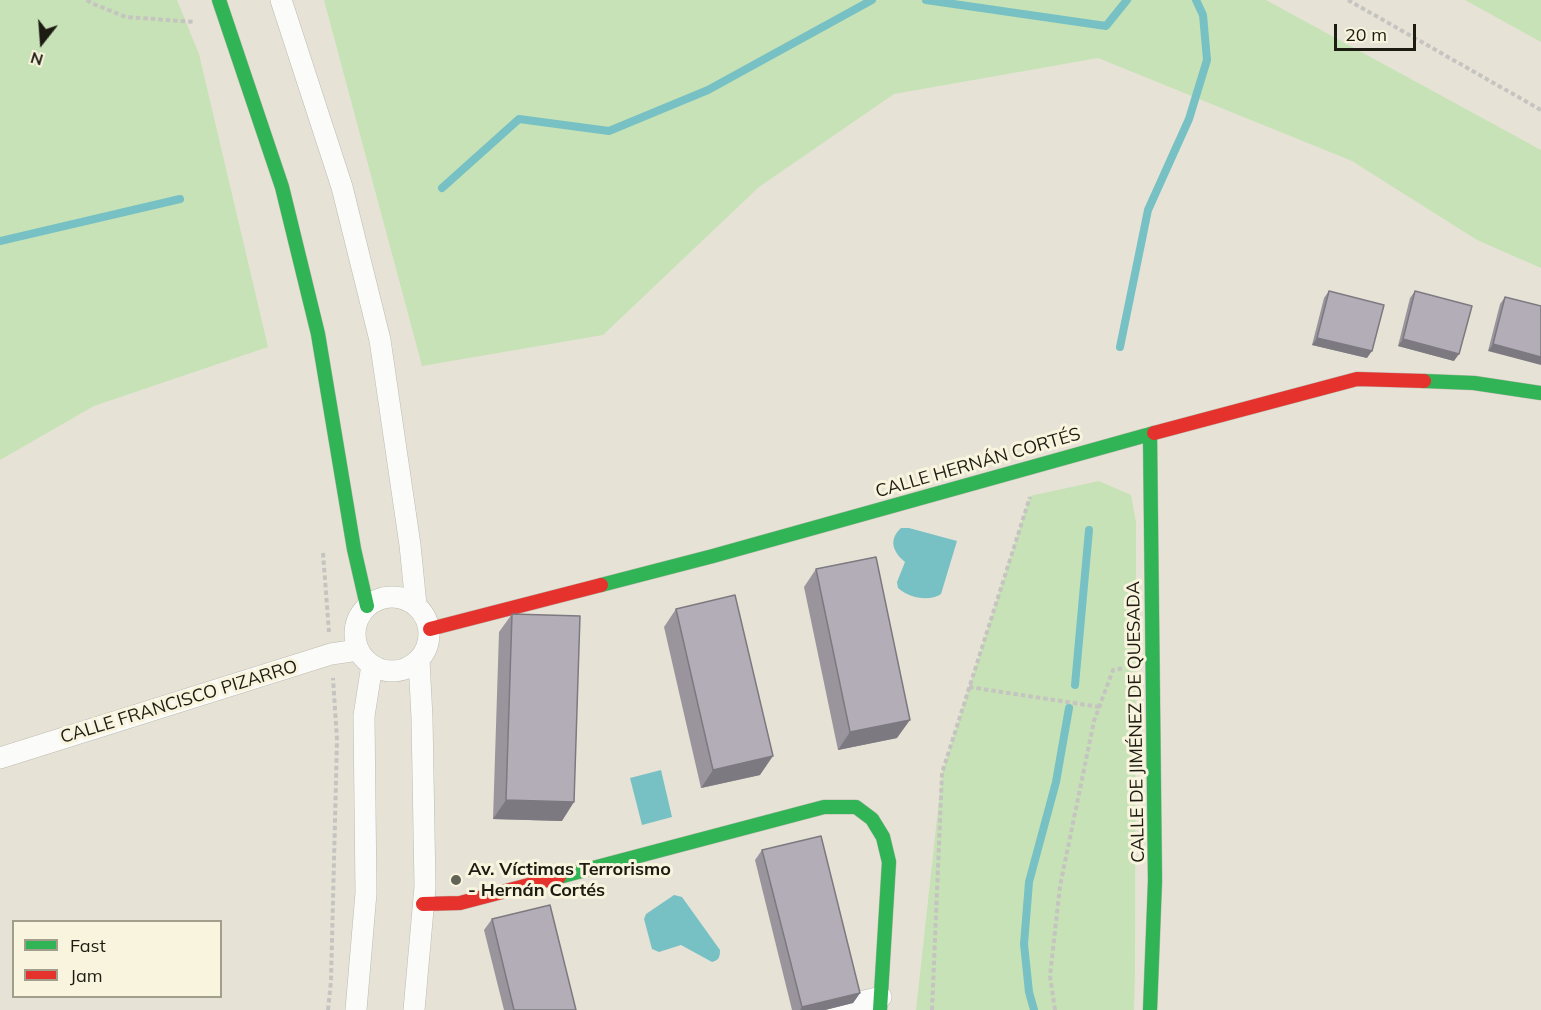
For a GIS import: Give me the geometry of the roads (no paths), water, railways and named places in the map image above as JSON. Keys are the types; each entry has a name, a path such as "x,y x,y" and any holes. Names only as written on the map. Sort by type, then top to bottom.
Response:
{"street":[{"path":"219,0 282,187 316,323 354,549 367,606"},
{"path":"281,0 342,187 380,340 410,545 416,605"},
{"name":"CALLE HERNÁN CORTÉS","path":"429,629 712,556 1357,379 1474,383 1541,393"},
{"name":"CALLE DE JIMÉNEZ DE QUESADA","path":"1150,434 1155,881 1150,1010"},
{"path":"356,1010 366,893 365,657 355,634 357,619 367,606 382,597 400,597 416,605 423,612 429,629 429,640 426,651 419,660 405,669 388,670 365,657"},
{"name":"CALLE FRANCISCO PIZARRO","path":"0,758 331,654 365,657"},
{"path":"414,1010 423,904 422,718 419,660"},
{"path":"423,904 460,903 824,807 856,807 872,819 883,837 889,862 880,1004 828,1010"}],"water":[{"path":"901,528 909,528 957,541 941,594 931,598 919,598 898,588 897,582 905,562 897,554 893,541"},
{"path":"661,770 672,817 642,825 630,778"},
{"path":"674,895 682,897 720,950 716,960 712,962 681,945 659,952 652,949 644,919 646,914"}],"waterway":[{"path":"442,188 519,119 609,131 708,90 872,0"},
{"path":"926,0 1106,26 1127,0"},
{"path":"1120,347 1148,210 1189,119 1207,60 1203,15 1196,0"},
{"path":"0,241 180,199"},
{"path":"1075,685 1089,530"},
{"path":"1034,1010 1029,992 1024,944 1029,882 1056,782 1069,708"}],"place":[{"name":"Av. Víctimas Terrorismo - Hernán Cortés","path":"456,880"}]}
